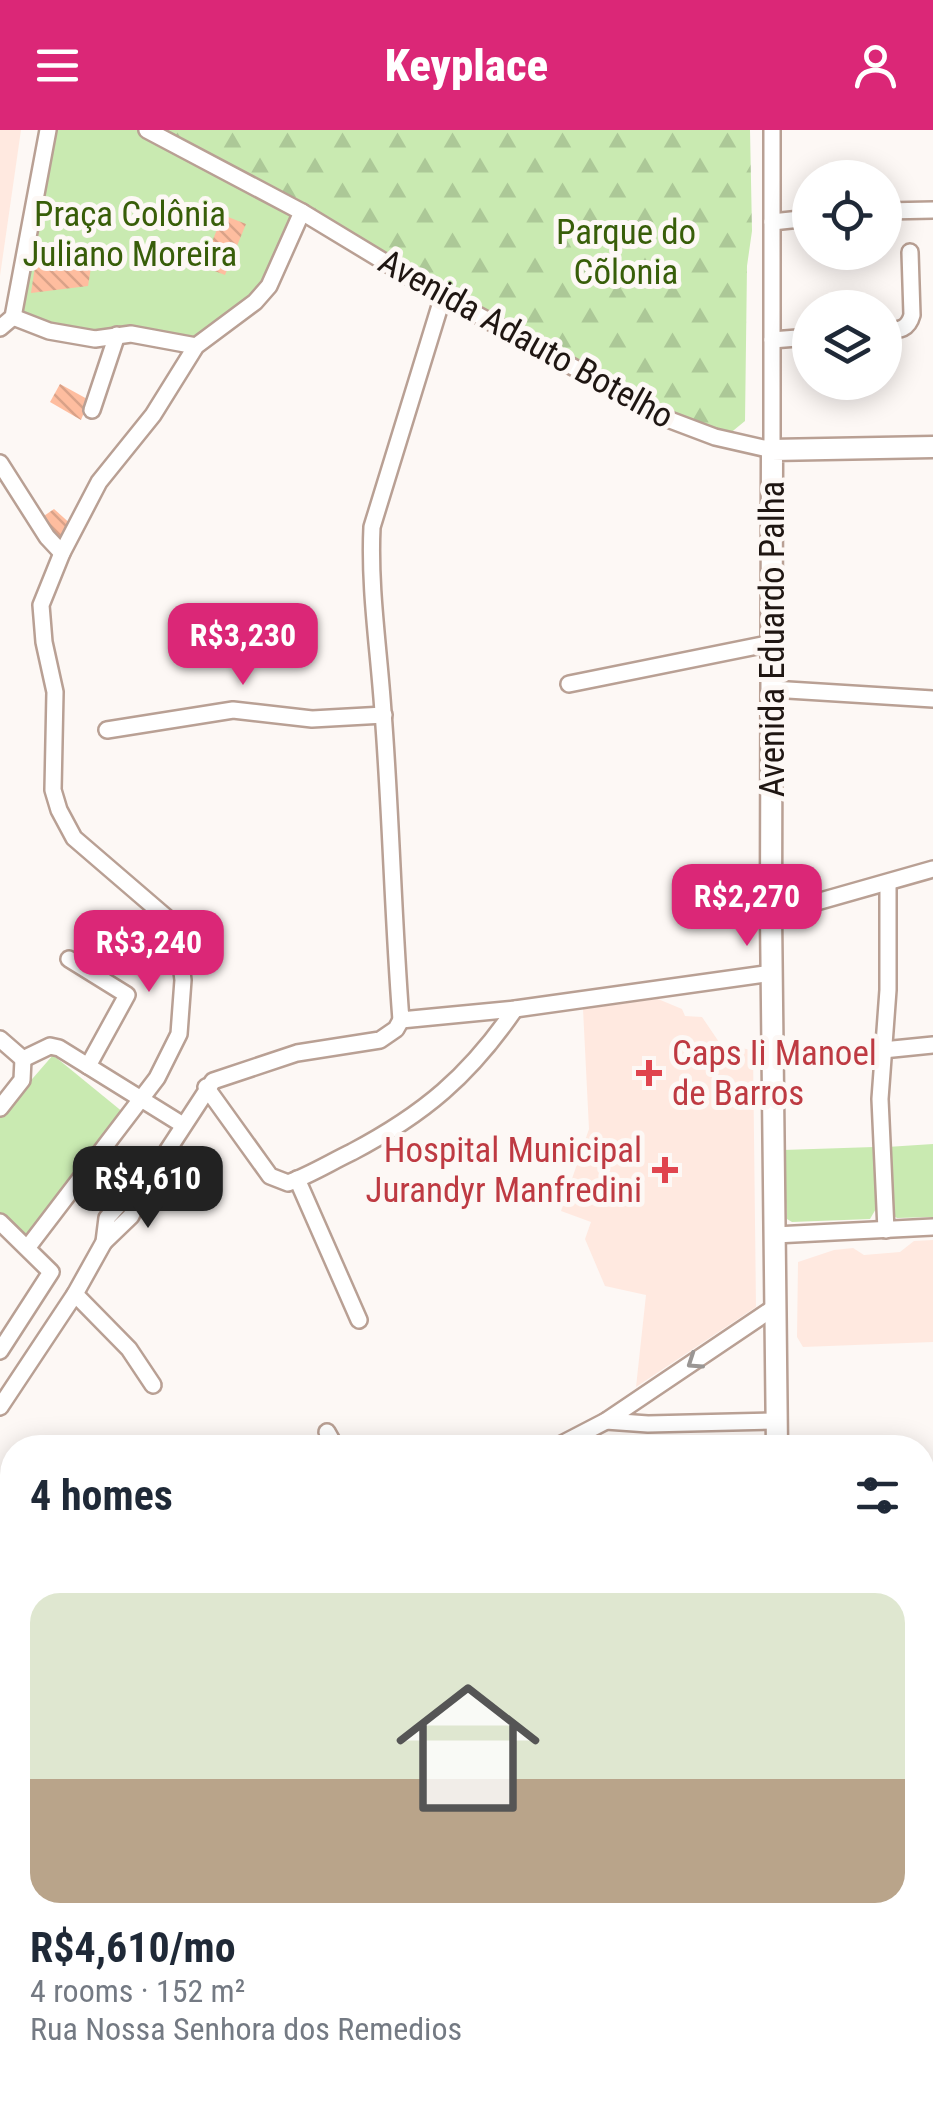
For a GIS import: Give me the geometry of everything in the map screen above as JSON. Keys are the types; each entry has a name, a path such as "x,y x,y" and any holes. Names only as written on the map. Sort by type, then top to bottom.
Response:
{"street":[{"path":"48,130 6,322 94,339 131,334 196,346"},
{"name":"Avenida Adauto Botelho","path":"146,130 302,212 443,296 670,420 714,437 772,450 933,447"},
{"name":"Avenida Eduardo Palha","path":"772,130 771,915 777,1435"},
{"path":"902,211 933,210"},
{"path":"28,1246 143,1100 174,1049 183,980 174,929 158,908 74,838 58,810 53,790 55,692 41,619 45,593 99,482 153,416 196,346 256,302 269,286 302,212"},
{"path":"772,222 792,220"},
{"path":"902,329 910,324 912,315 910,252"},
{"path":"0,1407 76,1294 104,1242 108,1218 144,1184 206,1087 222,1076 261,1062 380,1040 396,1029 400,1020 384,715 370,566 372,528 443,296"},
{"path":"92,410 116,334"},
{"path":"772,340 792,338"},
{"path":"0,463 47,537 62,553"},
{"path":"570,684 772,643"},
{"path":"772,689 933,699"},
{"path":"106,730 232,710 312,719 384,715"},
{"path":"771,915 933,870"},
{"path":"886,1230 880,1099 888,990 888,883"},
{"path":"69,959 127,995 88,1066"},
{"path":"400,1020 515,1009 772,973"},
{"path":"206,1087 270,1176 282,1182 297,1179 394,1128 446,1092 480,1057 515,1009"},
{"path":"0,1040 22,1059 22,1080 0,1108"},
{"path":"883,1050 933,1045"},
{"path":"22,1059 54,1046 183,1124"},
{"path":"297,1179 359,1320"},
{"path":"0,1222 51,1272 0,1350"},
{"path":"775,1235 933,1227"},
{"path":"76,1294 120,1340 153,1386"},
{"path":"579,1435 775,1308"},
{"path":"606,1421 777,1421"}],"shaded area":[{"path":"0,130 21,130 0,276"},
{"name":"Hospital Municipal Jurandyr Manfredini","path":"658,999 682,1009 685,1016 702,1017 721,1045 753,1050 756,1307 636,1387 646,1295 605,1286 585,1239 591,1222 561,1211 589,1129 583,1009"},
{"path":"933,1240 933,1342 803,1347 797,1337 798,1262 853,1248 864,1255 900,1252 914,1241"}],"green space":[{"name":"Praça Colônia Juliano Moreira","path":"51,130 141,130 300,214 266,284 197,344 72,331 13,317"},
{"name":"Parque do Cõlonia","path":"149,130 750,130 752,231 747,266 745,421 723,439 668,414"},
{"path":"53,1055 124,1113 26,1235 0,1213 0,1116"},
{"path":"933,1144 933,1217 897,1218 891,1214 887,1147"},
{"path":"874,1147 877,1207 870,1219 787,1219 783,1150"}],"building":[{"path":"223,215 246,224 225,275 202,266"},
{"path":"38,246 93,255 88,286 31,293"},
{"path":"60,384 89,400 81,420 50,402"},
{"path":"54,509 73,526 60,550 38,520"}],"place":[{"name":"Caps Ii Manoel de Barros","path":"649,1073"},
{"name":"Hospital Municipal Jurandyr Manfredini","path":"665,1170"}]}
